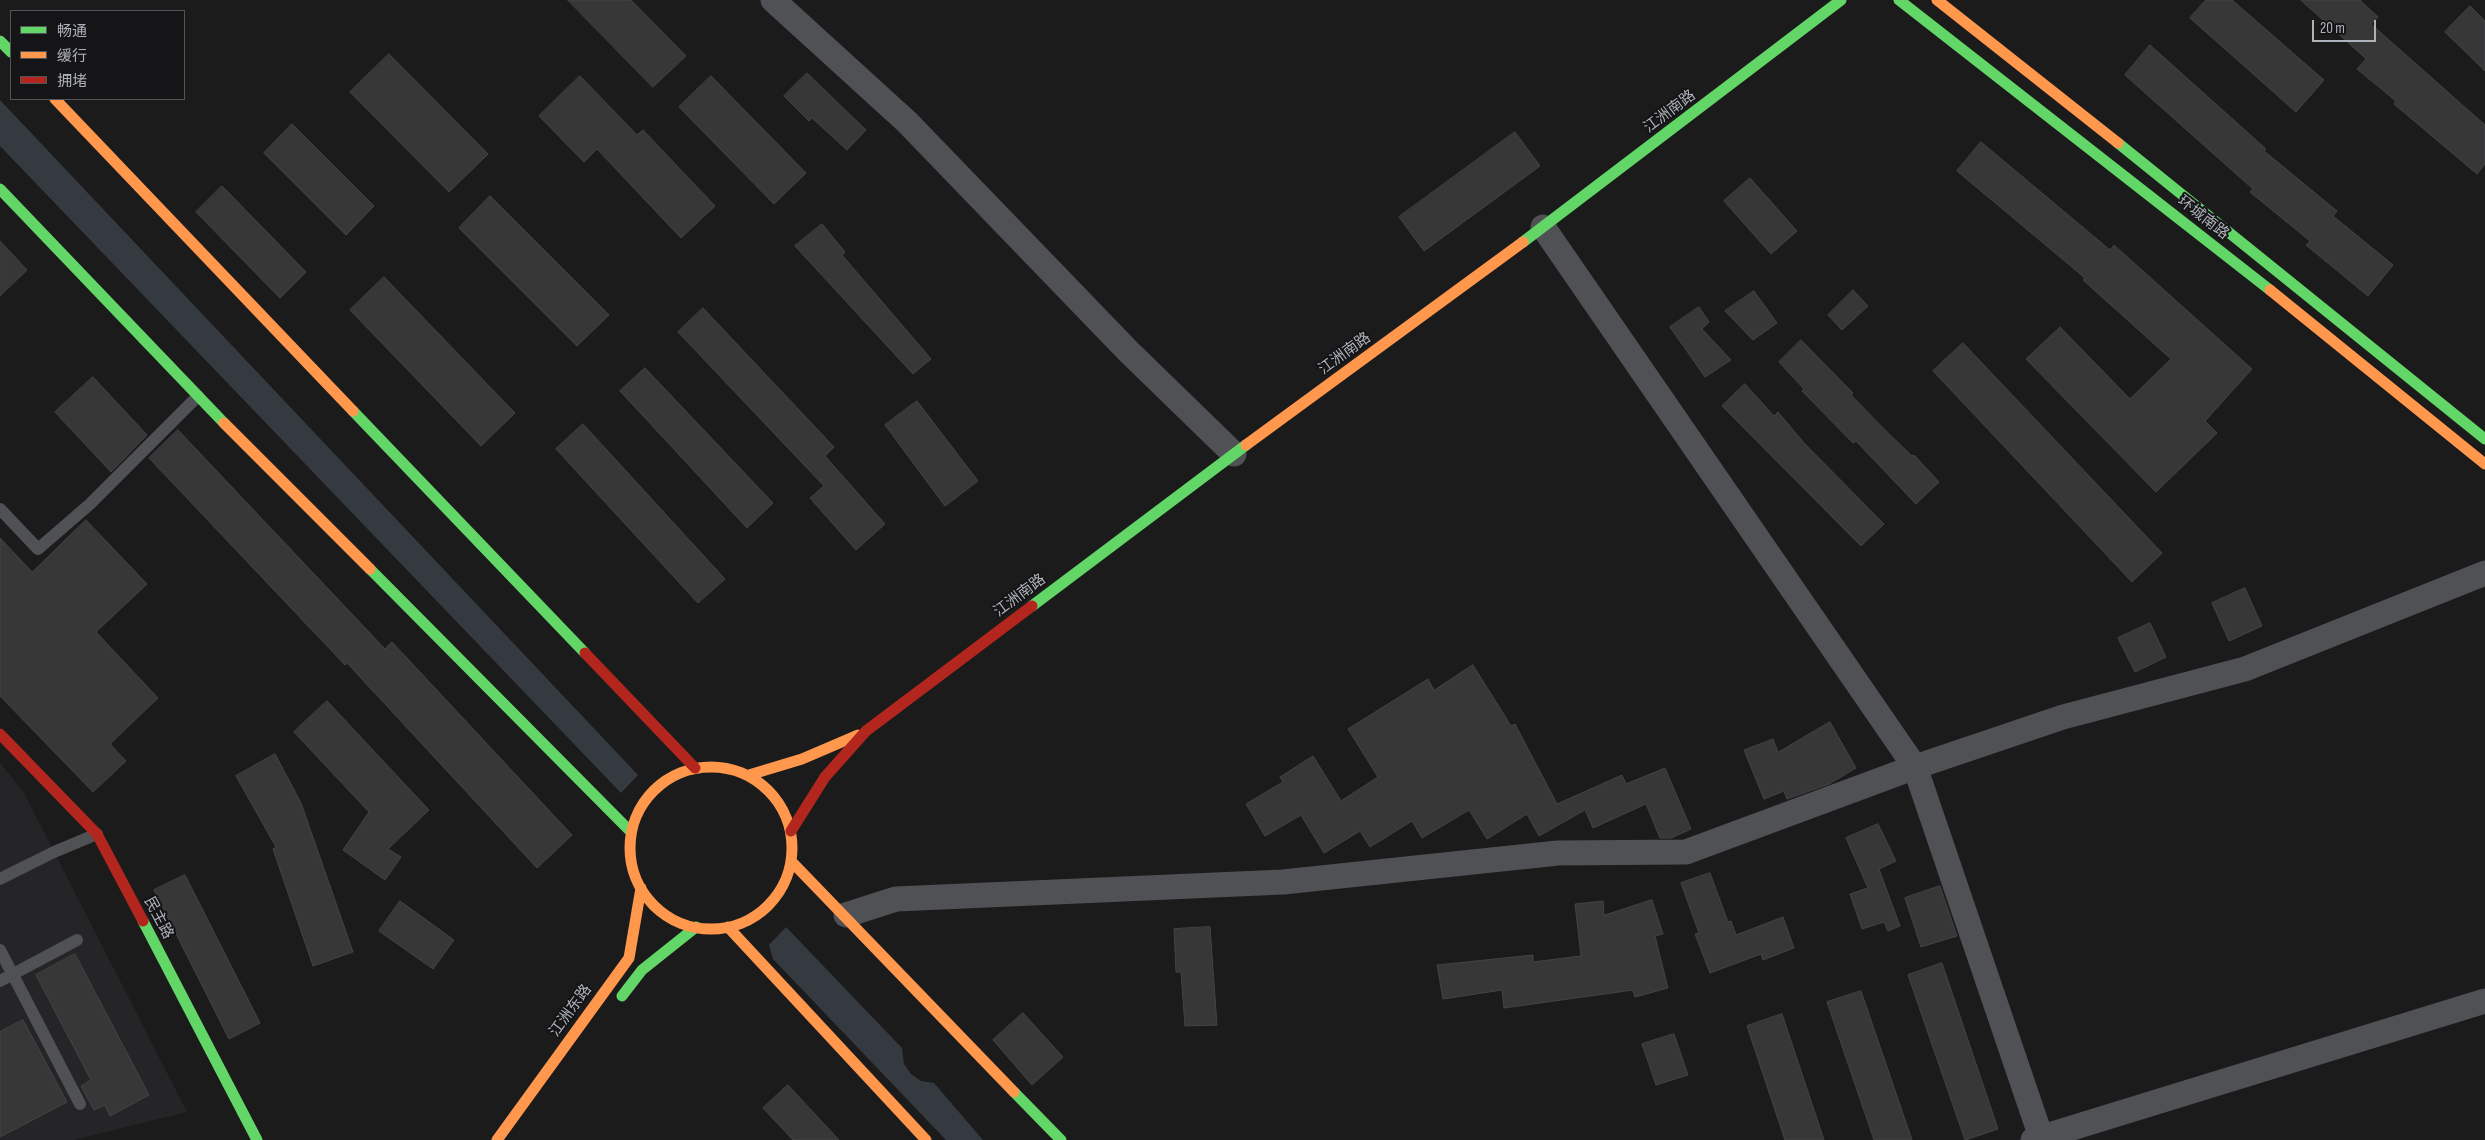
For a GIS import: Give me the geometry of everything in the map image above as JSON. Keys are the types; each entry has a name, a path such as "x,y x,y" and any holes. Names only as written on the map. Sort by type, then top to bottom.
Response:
{"main road":[{"name":"江洲南路","path":"866,731 1234,454 1544,227 1841,0"},
{"name":"环城南路","path":"1899,0 2230,258 2485,464"},
{"name":"环城南路","path":"1937,0 2243,242 2485,439"},
{"path":"0,41 10,51"},
{"path":"57,100 695,768"},
{"path":"0,189 198,396 632,832"},
{"path":"748,775 802,759 866,731"},
{"path":"790,831 825,777 866,731"},
{"name":"民主路","path":"0,734 97,834 257,1140"},
{"path":"714,766 748,775 763,785 776,798 785,814 790,831 791,861 788,875 771,903 751,918 728,927 696,927 679,922 664,914 641,888 634,873 630,851 632,832 637,814 648,797 661,783 678,773 695,768 714,766"},
{"path":"791,861 1061,1140"},
{"name":"江洲东路","path":"497,1140 629,958 641,888"},
{"path":"614,1006 642,970 696,927"},
{"path":"728,927 921,1138"}],"street":[{"path":"773,0 907,122 1128,351 1234,454"},
{"path":"1544,227 1915,767 2039,1139 2485,1000"},
{"path":"846,916 896,900 1283,882 1558,853 1686,852 1915,767 2063,717 2245,669 2485,574"}],"lane":[{"path":"0,509 38,549 90,504 198,396"},
{"path":"0,879 54,852 97,834"},
{"path":"0,981 77,940"},
{"path":"0,950 80,1104"}],"shaded area":[{"path":"0,100 638,775 621,793 0,146"},
{"path":"0,763 23,791 187,1112 74,1140 0,1140"},
{"path":"786,927 902,1048 904,1064 911,1074 921,1081 934,1083 983,1140 946,1140 773,959 769,945"}],"building":[{"path":"568,0 631,0 686,56 653,87"},
{"path":"2206,0 2232,0 2324,80 2296,112 2190,18"},
{"path":"2301,0 2360,0 2378,17 2371,24 2485,125 2485,164 2477,174 2394,104 2396,101 2357,69 2366,59"},
{"path":"2470,6 2485,21 2485,71 2445,32"},
{"path":"2150,45 2266,149 2264,151 2337,211 2333,216 2393,265 2368,296 2306,245 2310,241 2250,192 2253,189 2125,75"},
{"path":"389,54 488,154 449,192 350,92"},
{"path":"807,73 866,130 847,150 812,118 809,121 784,96"},
{"path":"580,76 637,135 643,130 715,206 681,238 597,149 584,162 539,116"},
{"path":"711,76 806,173 774,204 679,107"},
{"path":"292,124 374,206 346,235 264,153"},
{"path":"1515,132 1540,166 1424,251 1399,217"},
{"path":"1981,142 2110,250 2114,245 2252,369 2205,421 2217,433 2156,492 2026,359 2060,327 2130,399 2171,359 2083,280 2085,278 1957,171"},
{"path":"1750,178 1797,231 1771,254 1724,201"},
{"path":"222,186 306,272 280,298 196,212"},
{"path":"490,196 609,315 577,346 459,228"},
{"path":"822,224 845,252 842,255 931,359 913,374 795,246"},
{"path":"0,241 27,270 0,296"},
{"path":"384,277 515,413 481,446 350,310"},
{"path":"1853,290 1868,306 1842,330 1828,315"},
{"path":"1754,291 1777,323 1753,340 1725,311"},
{"path":"1699,307 1709,322 1702,329 1731,360 1705,377 1670,327"},
{"path":"703,308 834,447 825,456 885,524 856,550 810,498 824,486 678,332"},
{"path":"1801,340 1853,393 1851,395 1882,427 1912,456 1914,455 1939,482 1916,504 1856,441 1853,443 1802,391 1804,389 1779,362"},
{"path":"1963,343 2162,553 2132,582 1933,371"},
{"path":"645,368 773,503 747,528 620,391"},
{"path":"93,377 147,435 111,472 55,412"},
{"path":"1745,384 1774,416 1778,412 1804,443 1884,524 1861,546 1722,406"},
{"path":"917,401 978,481 945,506 885,425"},
{"path":"583,424 725,579 698,603 556,449"},
{"path":"178,430 385,649 392,642 572,835 537,868 347,663 345,665 149,458"},
{"path":"86,520 147,584 96,632 158,698 110,744 126,761 93,792 0,696 0,538 32,572"},
{"path":"2245,588 2262,626 2229,641 2212,603"},
{"path":"2150,623 2166,657 2135,672 2118,638"},
{"path":"1473,665 1511,726 1515,724 1557,804 1622,775 1626,784 1665,768 1691,829 1671,838 1660,838 1646,804 1593,828 1585,810 1539,836 1527,814 1487,839 1469,810 1422,838 1412,821 1370,847 1360,831 1324,853 1301,815 1265,836 1246,804 1283,782 1280,777 1313,756 1341,801 1378,777 1348,729 1428,679 1434,690"},
{"path":"327,701 429,810 388,849 401,857 385,880 343,850 369,812 294,732"},
{"path":"1830,722 1856,768 1829,784 1787,799 1784,791 1764,799 1744,750 1773,739 1778,752"},
{"path":"275,754 301,803 353,952 313,966 273,849 276,847 236,776"},
{"path":"1878,824 1896,861 1879,869 1900,926 1888,931 1884,922 1862,929 1850,894 1868,888 1846,838"},
{"path":"1710,873 1728,922 1731,921 1736,935 1783,917 1794,948 1763,960 1761,954 1710,973 1695,934 1699,933 1681,883"},
{"path":"185,875 260,1023 229,1039 154,890"},
{"path":"1940,886 1957,936 1921,947 1905,898"},
{"path":"1652,900 1663,934 1655,936 1668,988 1635,997 1633,990 1504,1008 1502,990 1443,999 1437,965 1533,955 1533,962 1581,956 1575,904 1603,901 1604,915"},
{"path":"400,901 454,940 433,969 379,931"},
{"path":"1210,927 1217,1025 1185,1026 1181,972 1176,972 1174,929"},
{"path":"75,954 149,1095 110,1116 105,1105 94,1110 81,1086 91,1080 36,975"},
{"path":"1942,963 1998,1129 1965,1140 1908,975"},
{"path":"1861,991 1912,1140 1874,1140 1827,1002"},
{"path":"1023,1013 1063,1057 1032,1085 993,1040"},
{"path":"1782,1014 1824,1140 1785,1140 1747,1026"},
{"path":"23,1020 67,1102 0,1137 0,1032"},
{"path":"1674,1034 1688,1075 1656,1085 1642,1044"},
{"path":"788,1085 839,1140 793,1140 763,1108"}],"traffic: fast":[{"path":"1523,242 1841,0"},
{"path":"1899,0 2270,290"},
{"path":"0,41 10,51"},
{"path":"2118,143 2485,439"},
{"path":"0,189 224,423"},
{"path":"353,411 585,653"},
{"path":"1032,606 1246,445"},
{"path":"370,569 631,832"},
{"path":"143,921 257,1140"},
{"path":"622,996 642,970 696,927"},
{"path":"1014,1092 1061,1140"}],"traffic: slow":[{"path":"1937,0 2118,143"},
{"path":"56,100 353,411"},
{"path":"1246,445 1523,242"},
{"path":"2270,290 2485,464"},
{"path":"224,423 370,569"},
{"path":"749,775 802,759 858,735"},
{"path":"703,767 719,767 742,773 762,785 774,797 786,817 792,840 792,848 792,856 786,879 774,899 762,911 742,923 719,929 703,929 680,923 660,911 648,899 636,879 630,856 630,840 636,817 648,797 660,785 680,773 703,767"},
{"path":"791,861 1014,1092"},
{"path":"497,1140 629,958 641,888"},
{"path":"728,927 926,1140"}],"traffic: jam":[{"path":"791,831 825,777 866,731 1032,606"},
{"path":"585,653 695,768"},
{"path":"0,734 97,834 143,921"}]}
